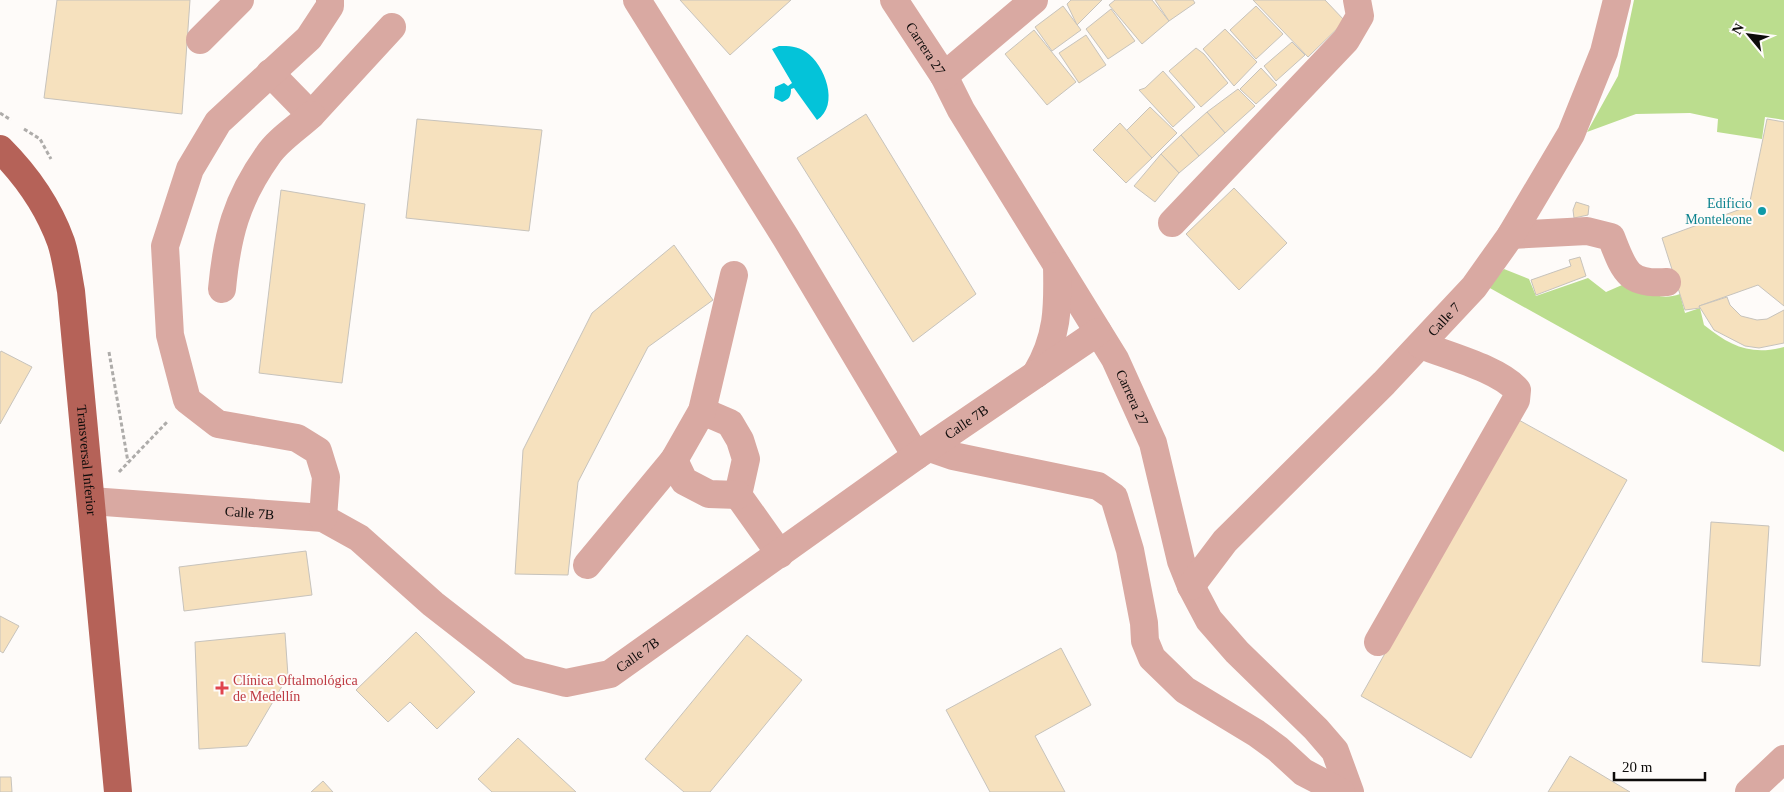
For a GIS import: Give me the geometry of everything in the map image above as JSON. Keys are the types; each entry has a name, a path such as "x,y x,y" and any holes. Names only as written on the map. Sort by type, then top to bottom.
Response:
{"main road":[{"name":"Transversal Inferior","path":"0,149 24,174 42,202 61,243 71,291 118,792"}],"street":[{"path":"200,40 240,0"},
{"path":"323,518 326,476 318,451 297,438 218,424 187,400 170,335 165,246 190,169 218,122 309,38 330,6 330,0"},
{"path":"636,0 923,452 953,456 1098,486 1114,497 1130,550 1144,624 1145,642 1152,658 1185,690 1278,749 1303,772 1341,792"},
{"name":"Carrera 27","path":"894,0 944,76 962,110 1115,359 1153,443 1186,573 1209,620 1237,652 1316,729 1335,751 1350,792"},
{"path":"944,76 1034,0"},
{"path":"1172,223 1346,40 1360,16 1357,0"},
{"name":"Calle 7","path":"1186,573 1225,541 1422,345 1474,287 1512,235 1571,134 1604,52 1617,0"},
{"path":"222,289 226,248 237,208 268,154 310,116 392,27"},
{"path":"270,73 310,116"},
{"path":"1512,235 1597,232 1610,237 1623,268 1634,279 1650,283 1667,282"},
{"name":"Calle 7B","path":"1036,374 1049,352 1058,306 1057,265"},
{"path":"587,565 674,460 702,411 734,275"},
{"name":"Calle 7B","path":"91,501 323,518 359,538 433,604 503,661 519,671 566,683 610,674 923,452 1098,332"},
{"path":"1378,642 1516,400 1517,390 1511,384 1490,373 1422,345"},
{"path":"702,411 730,424 740,440 746,459 738,495 780,554"},
{"path":"674,460 684,482 709,494 738,495"},
{"path":"1749,792 1784,759"}],"path":[{"path":"91,501 187,400"}],"green space":[{"path":"1634,0 1784,0 1784,120 1765,117 1762,139 1717,132 1718,119 1690,113 1636,114 1587,132 1618,76"},
{"path":"1504,269 1529,279 1536,296 1588,278 1606,292 1629,282 1654,295 1666,297 1680,294 1685,313 1700,308 1704,325 1732,344 1751,350 1772,350 1784,347 1784,452 1488,287"}],"water":[{"path":"779,46 796,47 803,50 813,58 824,75 829,95 828,105 824,113 817,120 794,88 791,89 788,99 782,102 774,98 775,87 784,83 788,86 792,83 772,49"}],"building":[{"path":"57,0 190,0 182,114 44,98"},
{"path":"680,0 791,0 730,55"},
{"path":"1071,0 1102,0 1077,25 1067,4"},
{"path":"1115,0 1152,0 1169,21 1142,44 1109,5"},
{"path":"1155,0 1193,0 1195,3 1169,21"},
{"path":"1253,0 1325,0 1345,21 1308,57"},
{"path":"1063,6 1081,30 1052,51 1035,27"},
{"path":"1256,6 1283,34 1256,59 1230,30"},
{"path":"1111,9 1135,41 1108,59 1086,29"},
{"path":"1225,29 1257,62 1234,86 1203,49"},
{"path":"1034,30 1076,82 1047,105 1005,54"},
{"path":"1086,35 1106,65 1079,83 1059,53"},
{"path":"1292,42 1305,55 1276,81 1264,66"},
{"path":"1196,48 1204,54 1228,83 1201,107 1169,71"},
{"path":"1261,68 1277,85 1256,104 1240,89"},
{"path":"1163,71 1195,107 1173,127 1139,90 1145,88"},
{"path":"1238,89 1255,106 1225,133 1207,112"},
{"path":"1150,107 1177,133 1152,158 1126,131"},
{"path":"1207,112 1225,133 1199,156 1181,135"},
{"path":"866,114 976,294 913,342 797,158"},
{"path":"417,119 542,130 529,231 406,218"},
{"name":"Edificio Monteleone","path":"1767,119 1784,122 1784,306 1758,285 1699,306 1700,308 1685,310 1662,238 1749,206"},
{"path":"1120,123 1152,158 1126,183 1093,150"},
{"path":"1181,135 1199,156 1179,173 1161,154"},
{"path":"1161,154 1179,173 1155,202 1134,186"},
{"path":"1234,188 1287,243 1239,290 1186,234"},
{"path":"281,190 365,204 342,383 259,373"},
{"path":"1576,202 1589,206 1588,215 1574,218 1573,210"},
{"path":"674,245 713,300 648,347 578,482 568,575 515,574 523,450 592,313"},
{"path":"1580,257 1586,276 1536,295 1531,280 1571,266 1569,260"},
{"path":"1727,297 1730,305 1741,316 1757,320 1767,319 1784,310 1784,343 1759,348 1745,346 1714,330 1699,306"},
{"path":"1,351 32,367 0,424 0,353"},
{"path":"1517,419 1627,480 1471,758 1361,696"},
{"path":"1711,522 1769,526 1760,666 1702,662"},
{"path":"306,551 312,595 184,611 179,567"},
{"path":"0,616 19,626 3,653 0,651"},
{"path":"416,632 475,692 437,729 410,702 388,722 356,690"},
{"path":"285,633 288,676 247,746 199,749 195,642"},
{"path":"747,635 802,680 710,792 684,792 645,759"},
{"path":"1061,648 1091,705 1035,736 1065,792 990,792 946,710"},
{"path":"518,738 576,792 492,792 478,779"},
{"path":"1570,756 1630,792 1548,792"},
{"path":"0,777 11,777 12,792 0,792"},
{"path":"323,781 333,792 311,792"}],"place":[{"name":"Edificio Monteleone","path":"1762,211"},
{"name":"Clínica Oftalmológica de Medellín","path":"222,688"}]}
